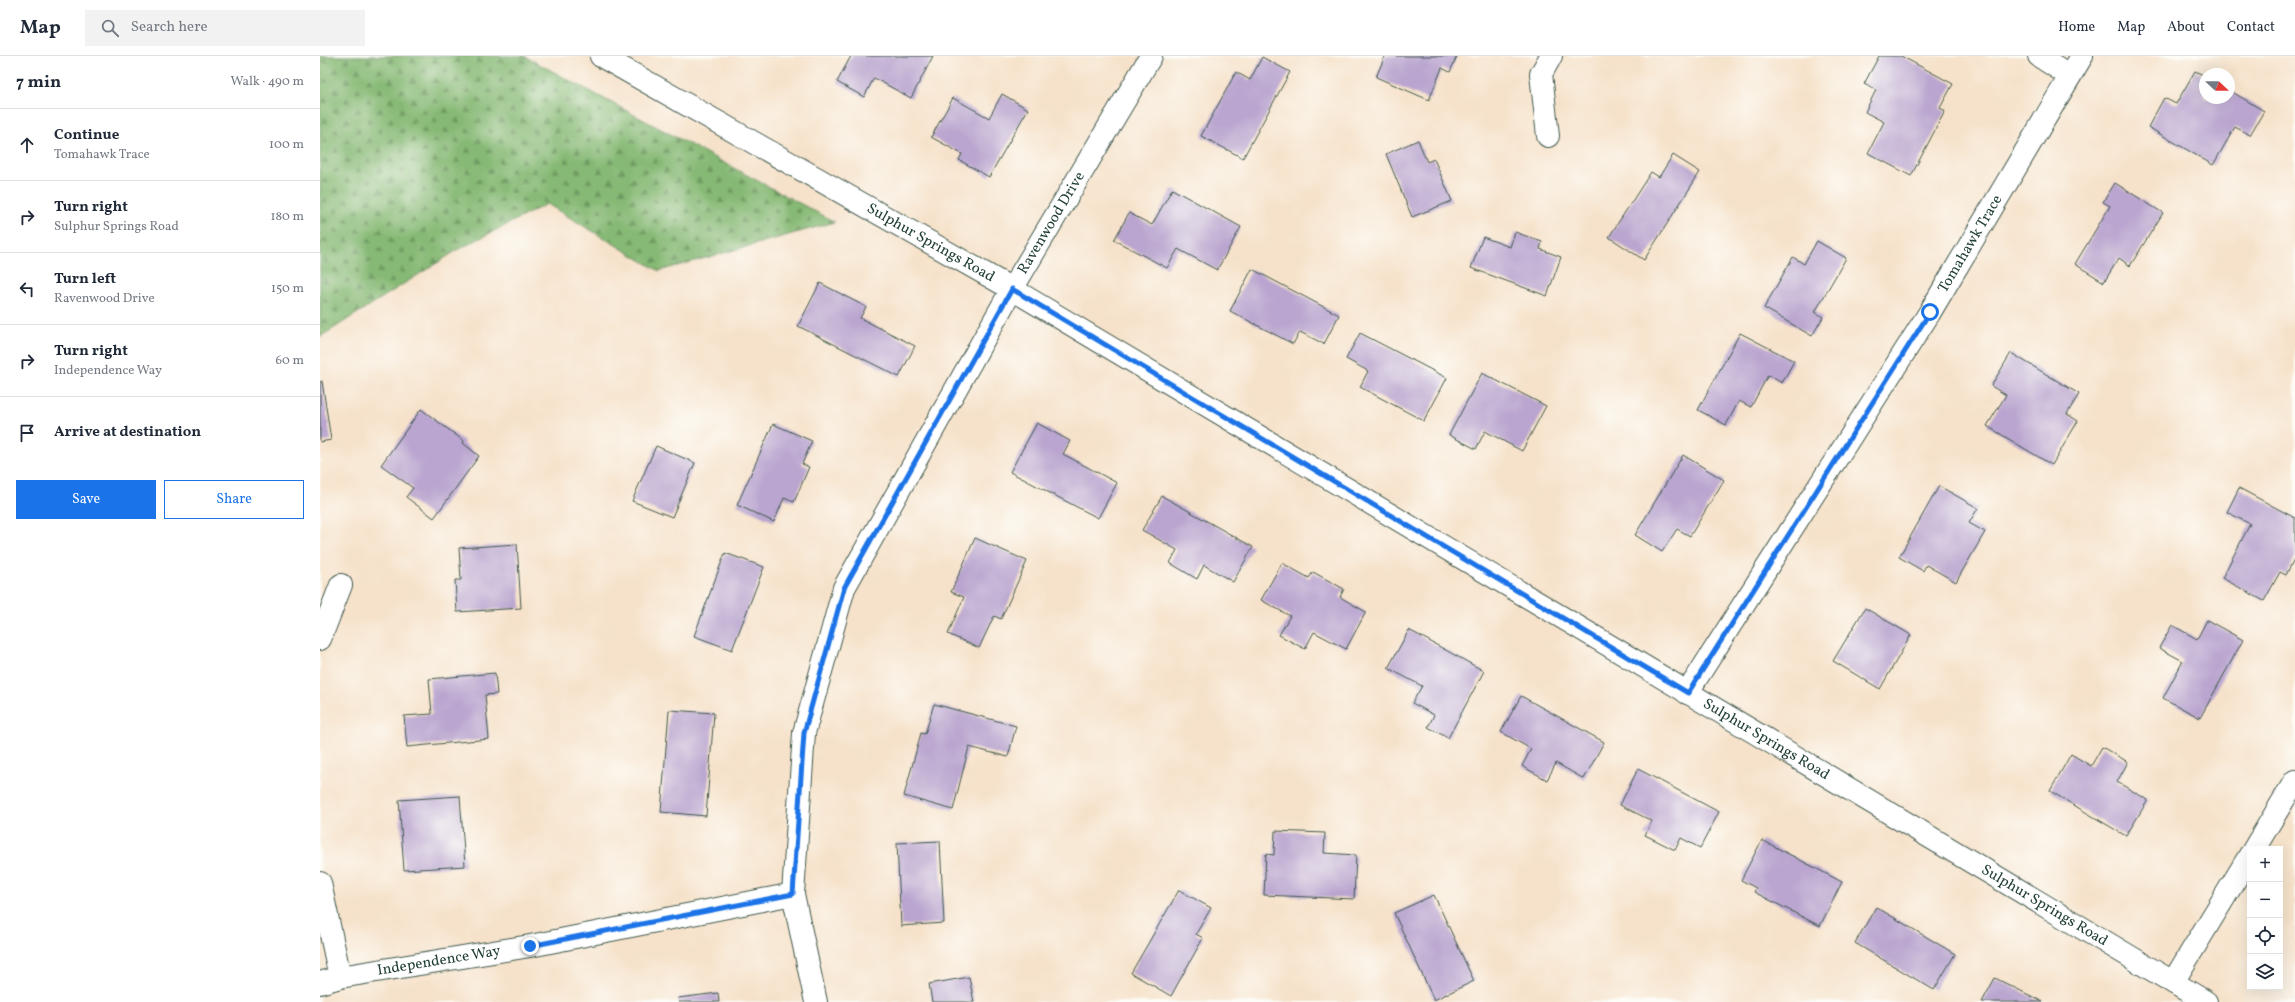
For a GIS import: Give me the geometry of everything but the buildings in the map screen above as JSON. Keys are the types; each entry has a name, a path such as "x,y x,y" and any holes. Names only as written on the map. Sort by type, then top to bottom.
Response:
{"street":[{"name":"Sulphur Springs Road","path":"601,56 1012,289 2206,1002"},
{"name":"Ravenwood Drive","path":"816,1002 793,894 804,733 844,588 1012,289 1151,56"},
{"path":"1548,136 1541,74 1551,56"},
{"path":"2039,56 2070,76"},
{"name":"Tomahawk Trace","path":"1688,693 1930,312 2082,56"},
{"path":"320,639 341,586"},
{"path":"2256,846 2295,781"},
{"path":"2173,982 2247,860"},
{"path":"320,883 330,980"},
{"name":"Independence Way","path":"330,980 530,946 793,894"}],"green space":[{"path":"320,56 524,56 835,222 659,271 547,204 459,249 320,337"}],"route":[{"path":"530,946 793,894 804,733 844,588 1012,289 1688,693 1930,312"}]}
